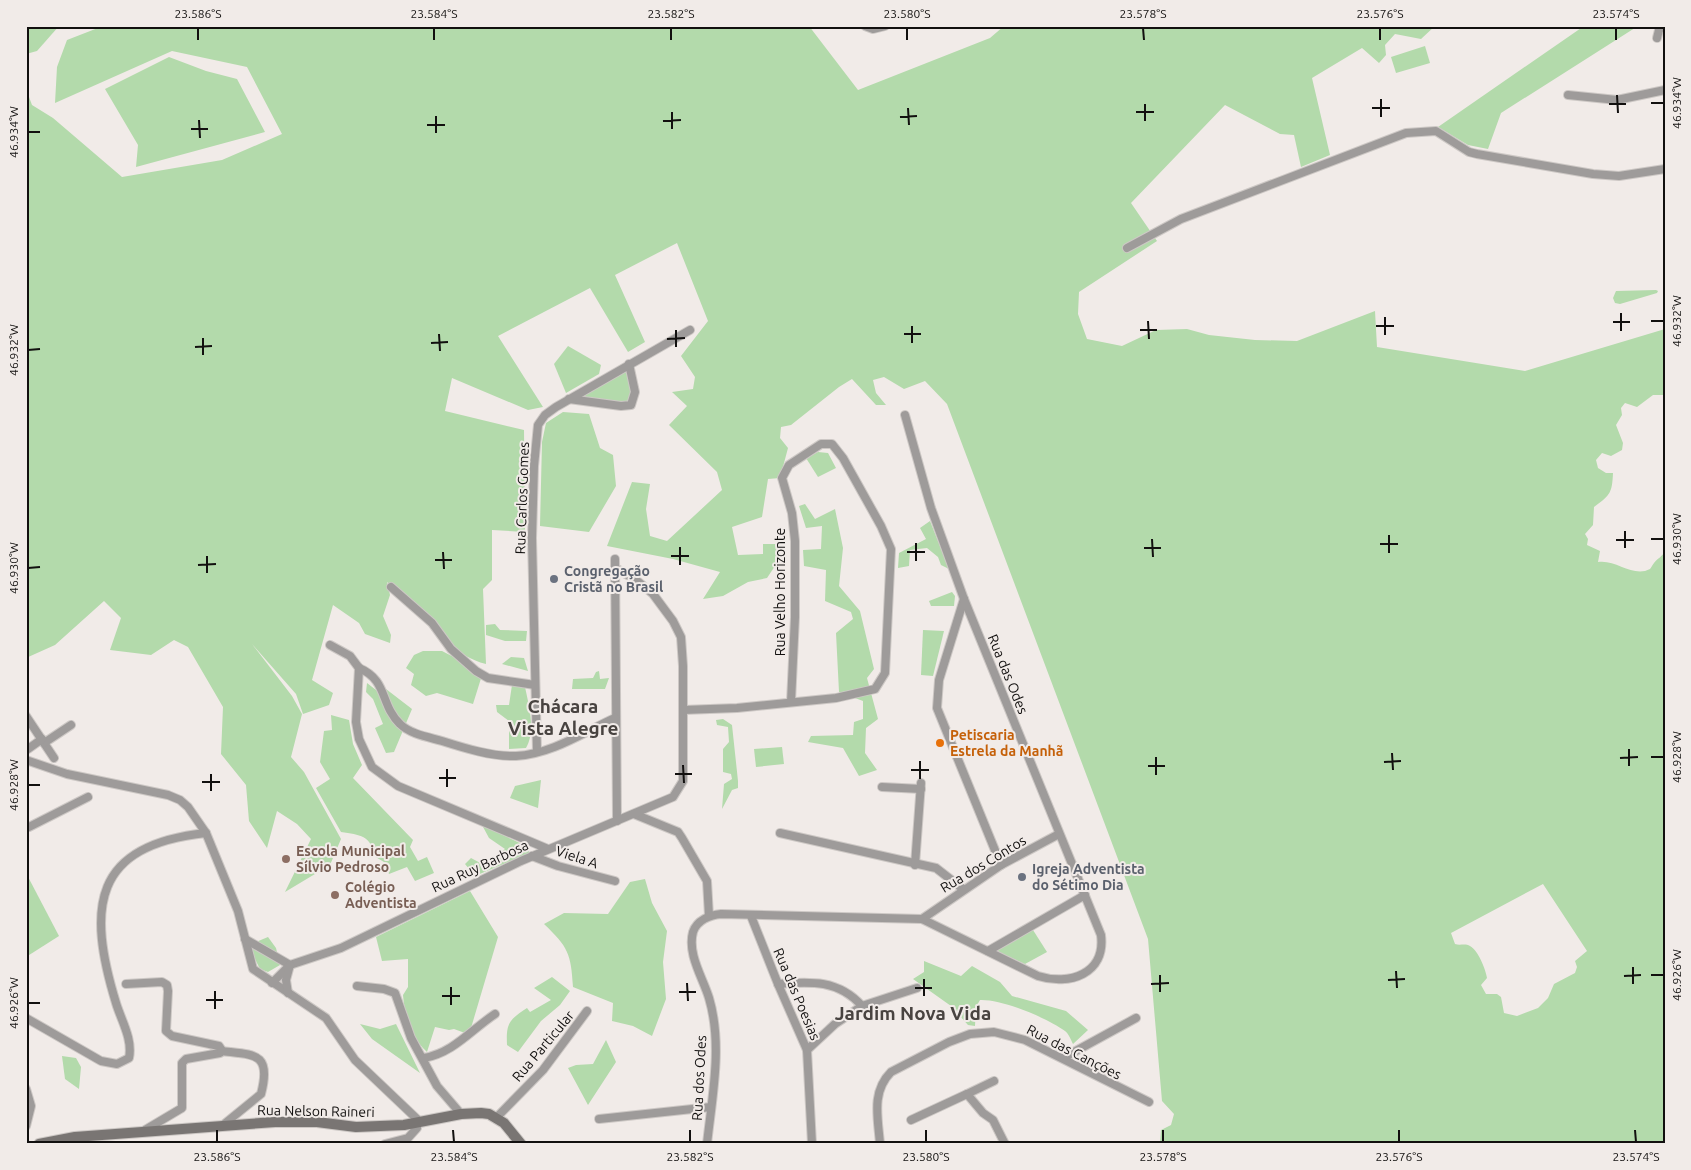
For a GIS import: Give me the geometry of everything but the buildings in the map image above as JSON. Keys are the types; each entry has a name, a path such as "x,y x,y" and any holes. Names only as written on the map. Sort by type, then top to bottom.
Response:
{"main road":[{"name":"Rua Nelson Raineri","path":"38,1144 75,1137 223,1125 317,1122 356,1127 418,1123 461,1114 482,1113 496,1118"},
{"path":"496,1118 512,1130 521,1144"}],"street":[{"path":"865,26 873,29 885,26"},
{"path":"1657,38 1663,26"},
{"path":"1568,95 1617,100 1665,90"},
{"path":"1127,248 1181,219 1322,164 1406,134 1436,131 1469,152 1570,172 1619,176 1665,169"},
{"name":"Rua Carlos Gomes","path":"536,752 532,538 537,432 545,415 629,364 690,330"},
{"path":"570,399 621,406 630,404 635,392 629,364"},
{"name":"Rua das Odes","path":"751,916 922,919 1047,979 1063,981 1078,976 1097,963 1102,952 1101,935 964,599 931,508 905,415"},
{"name":"Rua Velho Horizonte","path":"683,710 737,708 836,698 865,693 878,686 885,673 891,549 881,526 843,458 834,446 829,444 814,447 797,458 784,469 782,478 792,513 795,549 791,702"},
{"path":"615,559 617,821"},
{"name":"Rua Ruy Barbosa","path":"290,965 341,948 405,915 532,856 667,801 681,787 684,666 678,629 665,608 645,586 615,568"},
{"path":"391,587 432,623 457,655 476,671 488,678 535,685"},
{"path":"964,599 939,680 937,708 1001,865"},
{"path":"330,645 350,656 359,668 374,676 396,721 409,731 493,754 518,756 536,752 559,745 616,718"},
{"path":"359,668 356,703 357,730 364,754 372,767 398,786 548,849"},
{"path":"26,716 43,741 49,755"},
{"path":"28,749 71,725"},
{"path":"26,760 67,774 168,795 180,800 197,818 206,833 234,902 247,940 253,969 326,1018 356,1060 412,1114 418,1123 417,1128 408,1138 385,1144"},
{"path":"882,787 921,786 915,865"},
{"path":"29,828 88,797"},
{"path":"634,814 678,832 707,881 709,916 721,914 751,916"},
{"path":"26,1018 102,1061 118,1064 129,1058 129,1042 116,1001 102,942 100,920 103,896 115,873 140,850 166,840 206,833"},
{"path":"780,833 915,865 936,868 963,889"},
{"name":"Rua dos Contos","path":"922,919 963,889 1001,865 1059,834"},
{"name":"Viela A","path":"532,856 573,871 615,882"},
{"path":"988,951 1085,895"},
{"name":"Rua dos Odes","path":"707,1144 715,1071 714,1016 692,949 696,928 709,916"},
{"name":"Rua das Poesias","path":"751,916 807,1050 812,1144"},
{"path":"247,940 290,965"},
{"path":"272,983 290,965"},
{"path":"288,993 286,980 290,965"},
{"path":"126,984 162,982 167,985 166,1031 172,1036 219,1046 221,1051"},
{"path":"778,984 809,983 834,986 852,995 862,1006"},
{"path":"357,986 384,988 394,993 411,1038 424,1058 438,1086 461,1114"},
{"path":"807,1050 835,1024 862,1006 917,988"},
{"name":"Rua Particular","path":"496,1118 543,1070 587,1011"},
{"path":"424,1058 450,1050 476,1026 495,1014"},
{"path":"1062,1058 1136,1018"},
{"name":"Rua das Canções","path":"880,1144 877,1101 878,1092 884,1079 891,1072 949,1042 979,1033 1002,1033 1062,1058 1096,1078 1149,1102"},
{"path":"141,1133 182,1108 182,1063 186,1059 221,1051 255,1055 262,1059 263,1065 261,1094 223,1125"},
{"path":"911,1120 994,1082"},
{"path":"26,1089 30,1106 26,1126"},
{"path":"967,1094 983,1113 993,1120 1005,1144"},
{"path":"599,1119 711,1107"}],"green space":[{"path":"26,26 59,26 37,51 26,54"},
{"path":"103,26 809,26 858,90 990,38 1004,26 1435,26 1421,39 1395,34 1385,45 1386,55 1379,63 1362,48 1312,78 1330,155 1301,167 1294,135 1280,134 1225,105 1131,203 1157,241 1079,292 1078,314 1087,339 1122,346 1156,330 1187,329 1209,335 1255,340 1297,341 1375,311 1377,347 1525,371 1665,329 1665,395 1653,395 1637,407 1625,403 1621,408 1622,415 1616,425 1623,443 1622,450 1611,456 1602,453 1596,460 1598,468 1606,473 1613,473 1610,493 1594,507 1593,525 1585,534 1588,539 1587,545 1600,551 1598,562 1611,563 1631,570 1644,571 1650,569 1665,551 1665,1144 1160,1144 1161,1130 1171,1125 1174,1114 1162,1101 1148,939 947,404 925,381 904,389 884,377 873,380 876,393 886,405 876,405 852,379 791,425 781,427 780,438 788,448 780,478 768,479 762,517 732,527 738,555 763,554 763,544 780,544 779,560 767,578 748,582 723,596 703,599 720,572 673,559 607,546 632,482 650,484 646,509 650,536 667,541 722,490 717,472 669,425 687,406 672,392 693,389 695,377 681,356 708,321 677,243 615,275 645,342 628,352 590,288 498,336 543,407 528,410 452,378 445,411 524,430 525,532 492,530 492,580 483,589 486,664 460,652 429,619 387,582 390,595 383,616 391,635 390,643 365,634 359,623 333,605 312,680 333,693 329,705 303,714 296,694 252,644 292,696 302,714 291,757 304,772 341,839 330,865 285,892 311,839 297,824 277,811 267,848 249,821 246,785 221,754 223,707 188,647 174,640 151,655 110,650 121,618 104,601 55,645 26,658 26,89 32,105 53,118 122,177 222,160 282,134 247,67 172,51 55,103 57,67 67,40","holes":["1543,884 1587,951 1575,961 1577,967 1575,973 1554,984 1548,998 1538,1008 1517,1016 1504,1013 1501,997 1497,994 1486,994 1481,985 1487,978 1479,956 1470,946 1455,944 1451,933"]},
{"path":"1584,26 1638,26 1501,113 1488,149 1468,145 1438,127"},
{"path":"1425,46 1430,63 1396,73 1391,57"},
{"path":"169,57 206,71 237,79 265,132 136,167 138,145 105,89"},
{"path":"1616,291 1658,291 1657,293 1620,304 1615,303 1613,298"},
{"path":"568,346 601,365 599,374 566,393 554,364"},
{"path":"629,364 634,385 631,405 569,399"},
{"path":"563,412 589,414 600,448 613,455 616,486 589,532 540,526 542,442 546,423"},
{"path":"818,452 828,453 836,468 818,477 806,458"},
{"path":"805,504 815,519 835,509 843,548 839,586 860,611 874,669 867,678 878,719 866,728 865,753 877,770 859,776 843,748 808,742 811,736 853,735 854,722 863,719 863,701 839,692 836,633 853,619 851,612 825,601 826,570 804,566 803,550 821,549 822,526 806,528 799,506"},
{"path":"930,521 949,569 941,565 938,557 927,548 910,550 909,566 898,568 899,553 926,539 920,528"},
{"path":"952,592 955,596 954,606 931,606 929,601"},
{"path":"495,624 500,630 527,631 526,641 505,641 486,635 486,625"},
{"path":"923,630 944,631 933,676 921,675"},
{"path":"423,651 442,651 483,672 473,704 437,693 426,696 411,685 414,674 406,668 414,655"},
{"path":"511,657 524,658 528,671 502,664"},
{"path":"599,671 600,679 609,678 605,689 572,689 573,679 593,678 596,672"},
{"path":"367,683 376,690 386,689 412,709 394,752 386,753 375,728 383,724 373,699 366,692"},
{"path":"512,685 525,687 531,726 531,734 526,748 509,749 509,721 497,712 496,705 509,705"},
{"path":"331,715 349,720 353,744 362,765 353,778 413,840 410,847 418,861 427,857 434,873 415,881 407,867 389,874 384,862 374,856 370,844 364,837 341,832 316,788 330,779 320,762 324,731 332,730"},
{"path":"723,719 732,725 738,788 732,790 722,809 724,784 732,779 731,774 723,772 723,749 729,742 728,727 717,725 716,720"},
{"path":"782,747 784,764 756,767 754,749"},
{"path":"541,780 538,808 510,798 515,786"},
{"path":"482,825 524,845 530,853 475,876 465,864 471,858 484,865 505,849 489,838"},
{"path":"26,873 59,936 26,957"},
{"path":"645,879 652,903 667,931 663,962 666,999 652,1036 633,1026 612,1021 613,1003 573,987 567,951 544,924 564,913 608,914 630,882"},
{"path":"470,891 498,937 471,1028 465,1033 454,1029 449,1030 435,1027 427,1052 412,1033 405,1011 403,995 408,987 408,959 382,961 376,937"},
{"path":"1033,930 1047,952 1025,964 996,951"},
{"path":"268,937 276,948 280,965 268,972 260,969 250,949 256,942"},
{"path":"924,961 961,976 972,966 1000,982 1012,996 1066,1011 1088,1030 1073,1044 1065,1031 1036,1015 1012,1006 980,1000 976,1007 975,1026 968,1025 951,1006 913,979 924,972"},
{"path":"552,977 570,991 560,1005 541,1021 518,1052 507,1045 508,1027 512,1019 527,1008 530,1012 551,1000 534,988"},
{"path":"360,1024 380,1029 396,1024 420,1073 372,1039"},
{"path":"606,1040 616,1062 588,1105 568,1068 576,1065 593,1064"},
{"path":"62,1056 76,1058 81,1067 79,1089 65,1079"}],"place":[{"name":"Congregação Cristã no Brasil","path":"554,579"},
{"name":"Petiscaria Estrela da Manhã","path":"940,743"},
{"name":"Escola Municipal Sílvio Pedroso","path":"286,859"},
{"name":"Igreja Adventista do Sétimo Dia","path":"1022,877"},
{"name":"Colégio Adventista","path":"335,895"}],"district":[{"name":"Chácara Vista Alegre","path":"563,717"},
{"name":"Jardim Nova Vida","path":"913,1013"}]}
